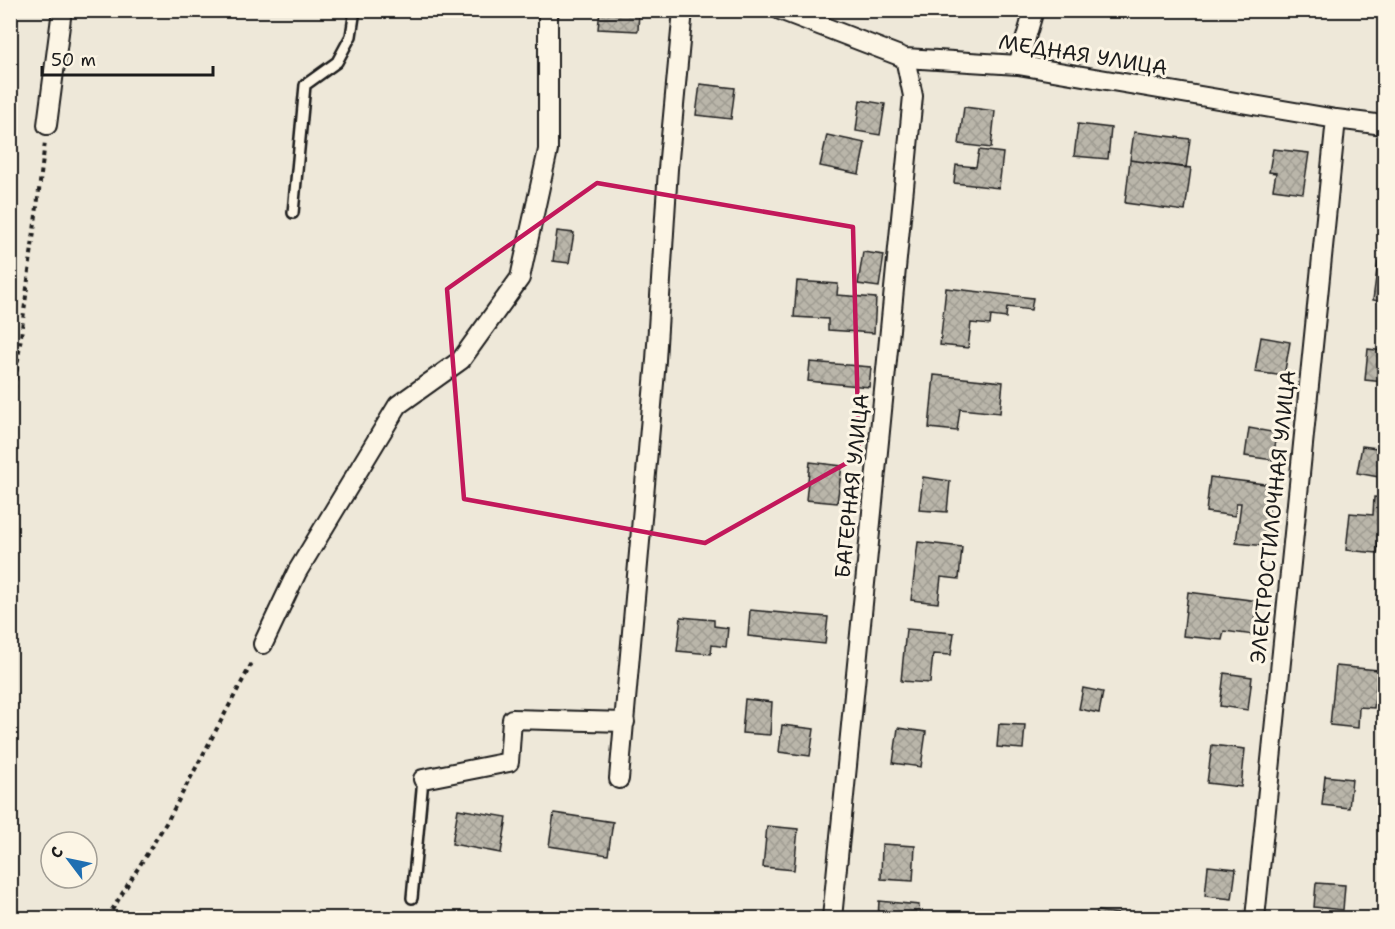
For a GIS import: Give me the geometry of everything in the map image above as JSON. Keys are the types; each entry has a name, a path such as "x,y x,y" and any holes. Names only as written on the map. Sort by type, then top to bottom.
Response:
{"street":[{"path":"47,125 62,10"},
{"path":"263,644 297,572 398,405 461,360 520,278 548,150 548,15 550,10"},
{"path":"619,779 656,360 668,169 683,10"},
{"name":"МЕДНАЯ УЛИЦА","path":"780,10 905,58 1018,65 1336,119 1384,125"},
{"path":"1018,65 1034,10"},
{"name":"БАГЕРНАЯ УЛИЦА","path":"831,918 913,96 905,58"},
{"name":"ЭЛЕКТРОСТИЛОЧНАЯ УЛИЦА","path":"1255,918 1336,119"},
{"path":"423,779 508,762 512,719 625,722"}],"lane":[{"path":"293,213 305,85 337,62 351,36 355,10"},
{"path":"412,898 423,779"}],"path":[{"path":"10,425 47,125"},
{"path":"107,918 168,820 263,644"}],"highlighted area":[{"path":"597,183 853,227 859,456 705,543 464,499 447,289"}],"building":[{"path":"600,10 639,10 638,31 598,29"},
{"path":"700,84 735,88 731,119 696,115"},
{"path":"860,100 885,104 880,135 856,131"},
{"path":"964,107 995,111 991,148 959,144"},
{"path":"1078,124 1111,128 1108,159 1074,156"},
{"path":"1134,132 1190,139 1186,168 1130,160"},
{"path":"827,135 865,143 859,174 820,166"},
{"path":"1273,149 1309,153 1303,193 1273,189 1276,173 1269,172"},
{"path":"979,150 1003,153 999,188 954,183 956,165 976,167"},
{"path":"1130,160 1191,168 1185,211 1125,203"},
{"path":"557,231 574,233 569,263 553,261"},
{"path":"863,252 884,255 879,287 858,284"},
{"path":"1378,262 1384,263 1384,302 1373,300"},
{"path":"797,281 838,284 837,295 876,298 874,333 828,330 828,319 794,317"},
{"path":"946,288 1033,298 1031,310 1007,307 1006,318 991,316 990,325 971,323 968,348 940,345"},
{"path":"1261,337 1290,342 1284,376 1255,372"},
{"path":"1368,349 1384,351 1384,382 1365,380"},
{"path":"810,362 871,367 869,387 808,381"},
{"path":"934,375 1003,382 1000,413 960,409 957,431 929,428"},
{"path":"1249,428 1277,433 1273,460 1245,456"},
{"path":"1362,446 1384,449 1384,478 1357,473"},
{"path":"810,462 842,466 837,503 806,500"},
{"path":"923,477 950,481 947,512 919,510"},
{"path":"1210,477 1272,485 1265,546 1236,543 1241,503 1236,503 1235,516 1206,512"},
{"path":"1374,497 1384,498 1384,521 1380,521 1377,553 1346,550 1350,513 1373,515"},
{"path":"918,542 962,547 959,579 941,577 938,603 911,600"},
{"path":"1188,592 1258,601 1254,635 1224,631 1222,640 1183,636"},
{"path":"750,610 828,617 825,644 748,636"},
{"path":"681,617 714,620 714,626 728,628 726,647 712,645 711,654 677,651"},
{"path":"906,629 954,633 951,655 933,654 930,683 901,681"},
{"path":"1336,666 1378,670 1374,708 1359,707 1358,728 1330,725"},
{"path":"1224,673 1252,677 1248,710 1220,706"},
{"path":"1083,688 1103,692 1099,713 1079,709"},
{"path":"745,699 772,702 770,735 742,733"},
{"path":"999,724 1025,725 1023,749 997,747"},
{"path":"782,725 814,729 810,756 779,752"},
{"path":"898,728 926,732 921,767 893,763"},
{"path":"1212,745 1245,749 1241,787 1207,783"},
{"path":"1325,776 1352,779 1349,808 1322,805"},
{"path":"458,809 507,817 501,853 452,844"},
{"path":"554,813 613,822 608,855 549,846"},
{"path":"767,826 798,829 794,870 763,867"},
{"path":"882,844 915,846 913,881 881,879"},
{"path":"1208,866 1236,869 1232,899 1205,896"},
{"path":"1316,883 1345,885 1343,910 1314,907"},
{"path":"879,901 919,905 918,918 878,918"},
{"path":"1097,911 1129,915 1129,918 1096,918"},
{"path":"1139,914 1175,916 1175,918 1139,918"}]}
